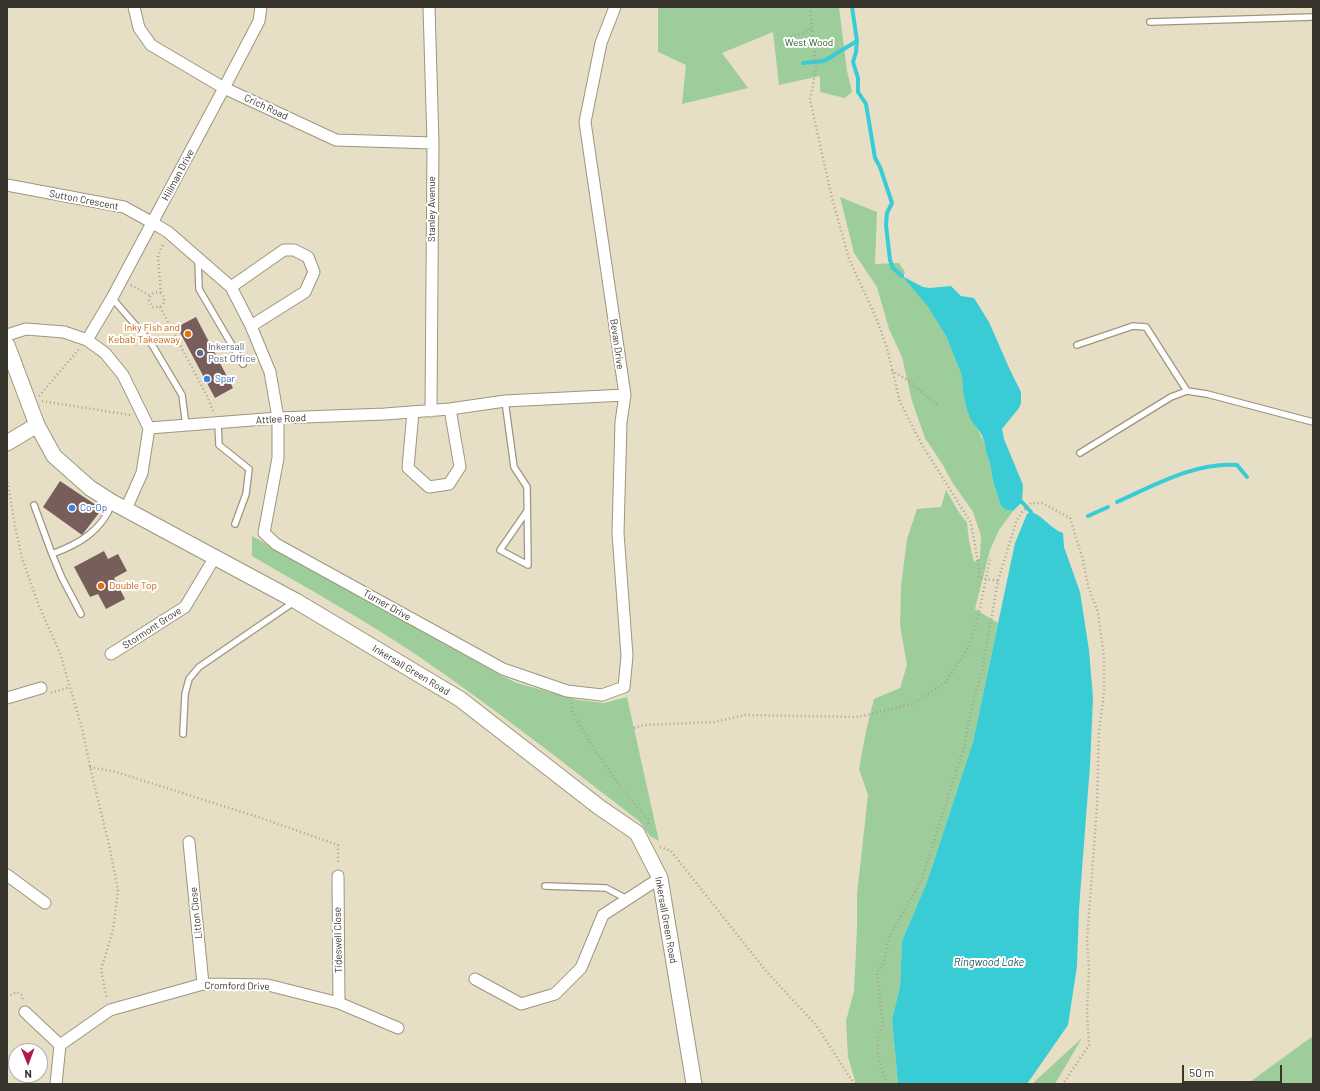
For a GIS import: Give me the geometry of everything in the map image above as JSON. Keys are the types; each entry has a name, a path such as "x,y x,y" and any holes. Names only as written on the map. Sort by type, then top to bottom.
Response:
{"street":[{"name":"Crich Road","path":"134,7 139,28 151,45 224,88 336,140 432,143"},
{"name":"Hillman Drive","path":"87,340 153,223 224,88 259,21 261,7"},
{"name":"Stanley Avenue","path":"429,7 432,143 431,410"},
{"name":"Bevan Drive","path":"615,7 601,43 586,122 625,395 621,422 618,533 627,656 624,687"},
{"name":"Sutton Crescent","path":"7,185 124,207 168,232 231,287 251,326 270,372 278,418"},
{"path":"231,287 284,250 294,250 308,257 314,272 305,292 251,326"},
{"path":"7,335 26,330 64,332 87,340 105,353 123,375 146,422 142,473 126,509"},
{"name":"Inkersall Green Road","path":"7,345 37,425 54,456 90,488 112,502 296,600 460,698 600,807 637,833 647,847 660,878 694,1084"},
{"name":"Attlee Road","path":"146,422 186,426 278,418 413,412 450,409 505,401 625,395"},
{"path":"413,412 408,468 429,487 449,484 460,467 450,409"},
{"name":"Turner Drive","path":"278,418 278,458 264,533 276,544 503,670 567,691 602,695 624,687"},
{"path":"7,442 37,425"},
{"name":"Stormont Grove","path":"111,654 185,607 215,557"},
{"path":"7,698 41,688"},
{"name":"Litton Close","path":"189,842 203,984"},
{"path":"7,876 45,903"},
{"name":"Tideswell Close","path":"338,876 339,1003"},
{"path":"475,978 521,1004 555,994 581,968 603,915 660,878"},
{"name":"Cromford Drive","path":"60,1045 110,1010 203,984 268,985 339,1003 398,1028"},
{"path":"25,1012 60,1045 56,1084"}],"lane":[{"path":"1150,22 1313,17"},
{"path":"198,258 199,289 243,364"},
{"path":"112,298 151,343 182,395 186,426"},
{"path":"1077,345 1133,326 1146,327 1188,391"},
{"path":"1080,453 1171,397 1188,391 1207,394 1313,422"},
{"path":"505,401 514,467 527,487 528,565 500,550 527,511"},
{"path":"218,423 219,445 249,469 246,494 235,524"},
{"path":"52,554 69,548 98,528 108,512 112,502"},
{"path":"34,505 62,578 81,614"},
{"path":"183,734 185,694 189,679 199,666 296,600"},
{"path":"545,886 606,888 628,899"}],"path":[{"path":"810,7 816,68 810,100 832,198 849,259 887,348 900,402 922,445 971,523 979,568 979,578 998,581"},
{"path":"783,38 802,34 812,28"},
{"path":"160,307 165,301 164,296 161,293 158,256 168,232"},
{"path":"122,280 150,296"},
{"path":"150,296 153,293 161,293"},
{"path":"150,296 149,300 152,306 160,307"},
{"path":"160,307 207,396 218,423"},
{"path":"87,340 35,400 146,422"},
{"path":"892,369 937,405"},
{"path":"7,478 22,558 39,606 60,653 83,732 110,849 118,891 113,930 101,970 110,1010"},
{"path":"887,1084 878,1058 878,1037 883,1024 877,973 883,964 889,937 921,882 964,747 971,710 982,671 998,581 1016,522 1022,512 1031,503 1042,502 1070,518 1083,560 1088,586 1098,612 1104,657 1104,692 1099,731 1097,806 1087,941 1089,968 1087,1012 1089,1045 1062,1084"},
{"path":"634,728 644,725 714,722 745,714 858,718 912,704 945,683 968,648 978,616 990,559"},
{"path":"41,688 47,695 70,687"},
{"path":"567,691 573,713 591,744 624,792 648,819 650,836 647,847 671,851 766,971 816,1025 850,1079 856,1084"},
{"path":"90,767 116,772 264,819 338,845 338,876"},
{"path":"7,997 17,992 22,995 25,1012"},
{"path":"850,1079 851,1084"}],"green space":[{"name":"West Wood","path":"658,7 839,7 847,71 852,92 845,98 820,92 820,76 779,85 773,32 722,53 748,88 682,104 686,65 658,52"},
{"path":"840,197 877,212 875,264 899,263 905,272 903,277 928,307 946,336 962,376 966,407 985,444 993,481 1001,506 1006,510 1013,511 999,530 990,550 975,609 998,623 973,742 927,882 902,941 900,987 892,1019 898,1084 856,1084 848,1057 846,1021 854,991 857,894 868,795 859,769 874,699 900,688 907,665 900,625 901,586 907,539 917,509 941,507 946,490 967,523 969,541 974,562 980,558 981,536 973,512 952,482 943,465 925,438 912,401 902,357 889,329 877,287 854,253"},
{"path":"252,536 517,683 578,700 604,703 627,697 659,841 650,836 639,821 444,674 375,628 252,556"},
{"path":"1313,1036 1313,1084 1247,1084"},
{"path":"1082,1038 1055,1084 1032,1084"}],"water":[{"path":"902,276 923,287 930,288 951,286 961,296 974,298 989,322 1021,392 1021,403 1019,408 1002,429 1004,439 1023,485 1022,502 1013,511 1006,510 1001,506 993,481 985,444 982,435 971,420 966,407 962,376 946,336 928,307"},
{"name":"Ringwood Lake","path":"1031,512 1038,515 1063,533 1064,547 1080,592 1089,650 1093,698 1090,765 1079,909 1077,966 1068,1025 1027,1084 898,1084 892,1019 900,987 902,941 927,882 973,742 1015,543 1027,514"}],"building":[{"path":"196,317 233,388 215,398 177,327"},
{"name":"Co-Op","path":"60,481 102,509 82,535 43,507"},
{"name":"Double Top","path":"104,551 108,559 118,554 127,571 114,578 125,599 106,609 98,594 90,597 74,567"}],"waterway":[{"path":"852,7 857,41 853,62 858,78 858,92 866,104 875,158 880,167 892,203 887,213 886,225 890,260 893,268 902,276"},
{"path":"803,63 824,61 857,41"},
{"path":"1117,502 1176,476 1206,467 1237,465 1247,477"},
{"path":"1022,502 1031,512"},
{"path":"1088,516 1108,507"}],"place":[{"name":"Inky Fish and Kebab Takeaway","path":"188,334"},
{"name":"Inkersall Post Office","path":"200,353"},
{"name":"Spar","path":"207,379"},
{"name":"Co-Op","path":"72,508"},
{"name":"Double Top","path":"101,586"}]}
